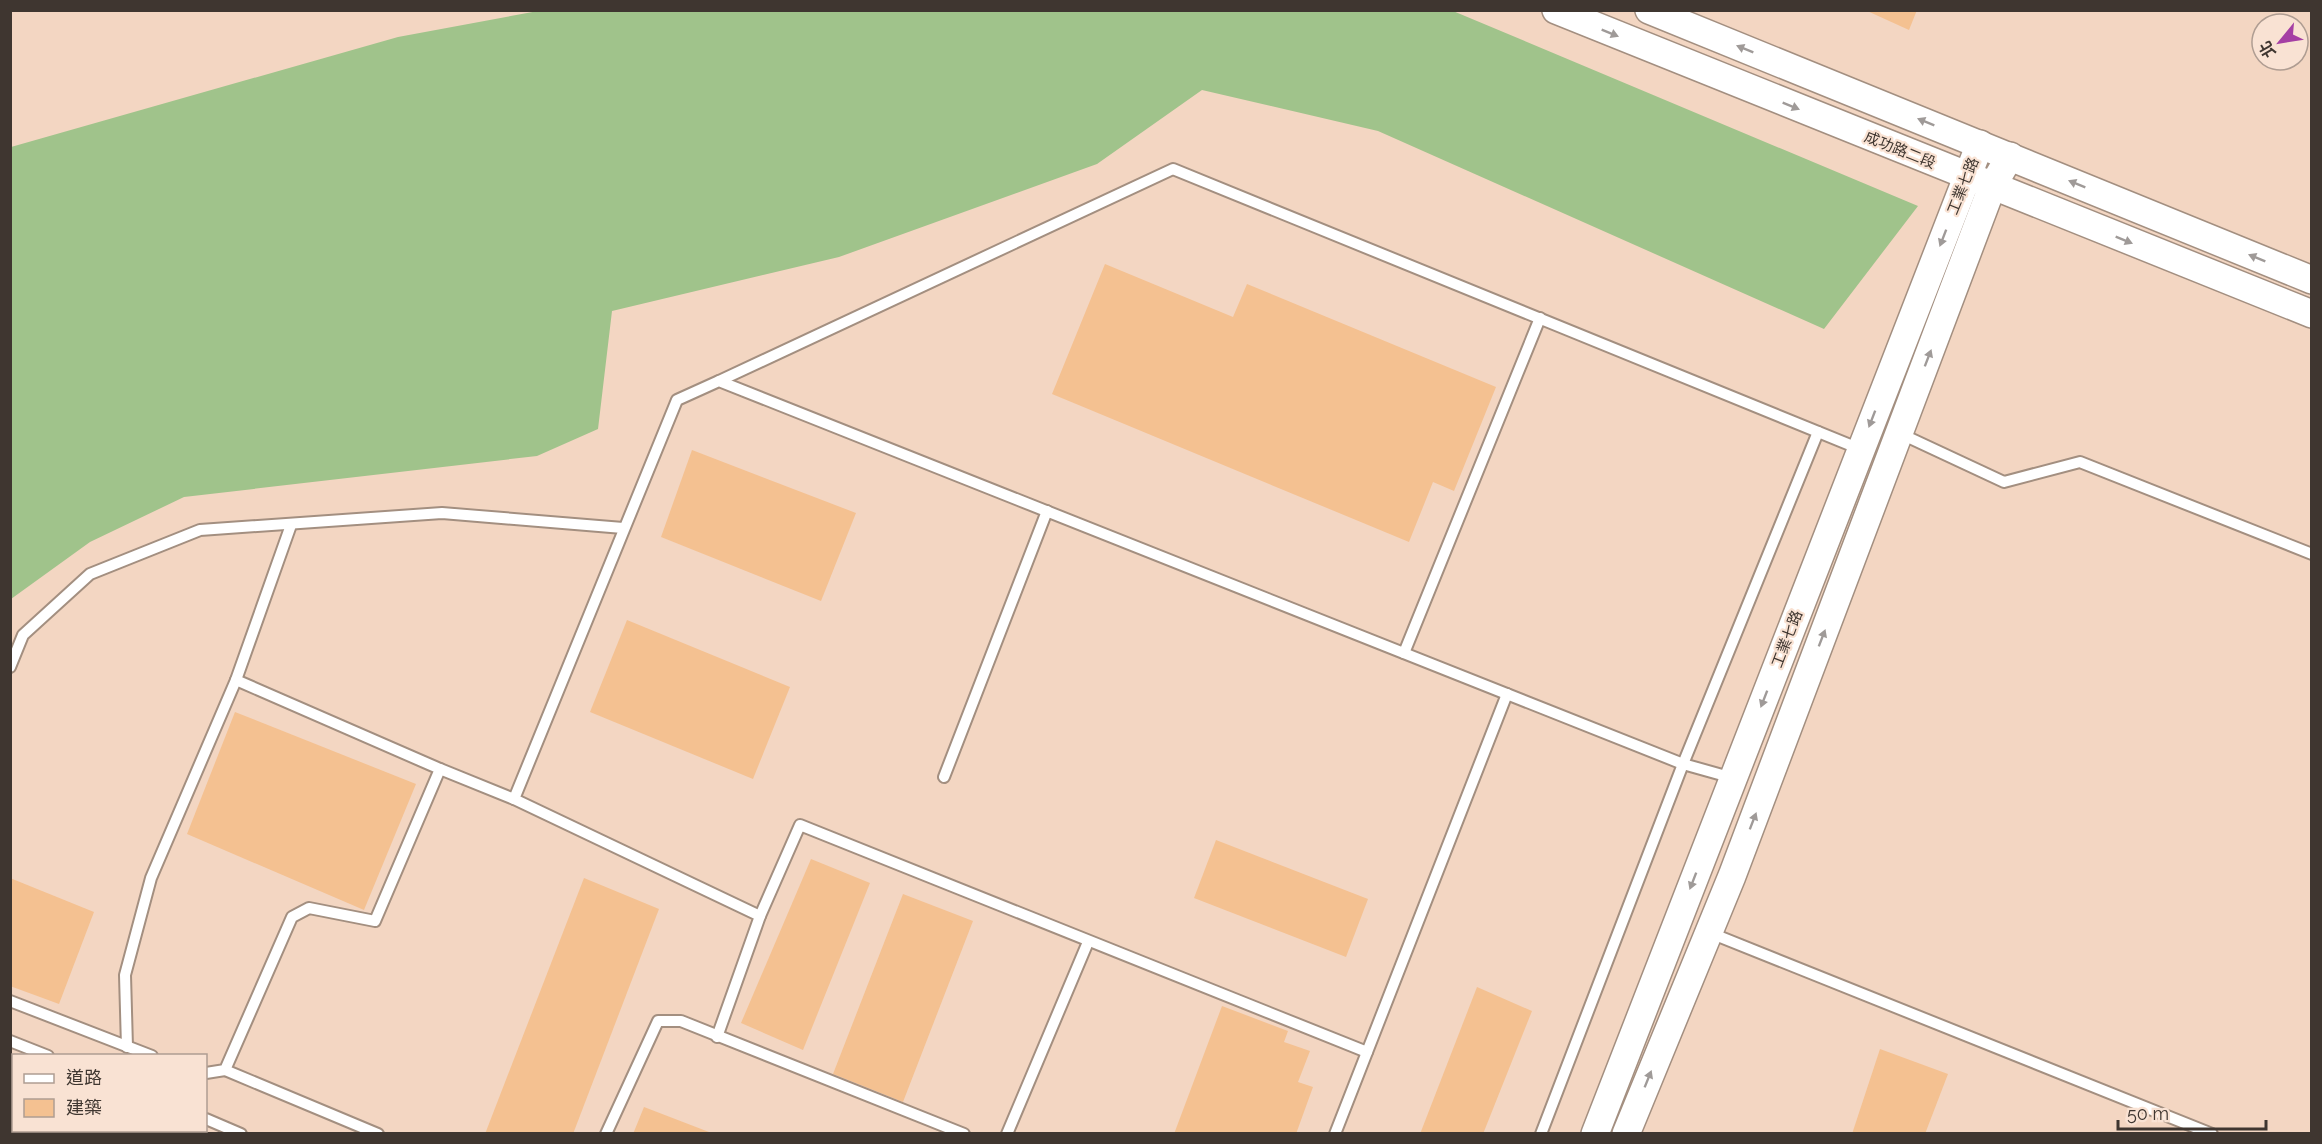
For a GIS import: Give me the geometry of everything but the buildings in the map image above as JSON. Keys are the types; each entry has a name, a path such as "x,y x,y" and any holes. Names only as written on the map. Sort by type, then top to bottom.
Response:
{"street":[{"name":"成功路二段","path":"1556,10 1966,177 2312,314"},
{"path":"1648,10 2312,280"},
{"name":"工業七路","path":"1595,1134 1980,144"},
{"name":"工業七路","path":"1626,1134 1732,876 1992,187 2010,156"}],"lane":[{"path":"514,799 677,400 1173,169 1861,449"},
{"path":"1404,653 1540,318"},
{"path":"719,381 1683,764 1733,778"},
{"path":"1541,1134 1683,764 1818,432"},
{"path":"1899,433 2004,482 2080,462 2312,554"},
{"path":"944,777 1047,511"},
{"path":"10,668 23,635 90,574 200,530 442,513 623,528"},
{"path":"128,1047 125,975 151,878 236,680 291,525"},
{"path":"236,680 514,799 760,916"},
{"path":"1335,1134 1507,694"},
{"path":"225,1070 292,917 309,908 375,921 440,769"},
{"path":"717,1037 760,916 800,825 1368,1052"},
{"path":"1708,932 2212,1134"},
{"path":"1007,1134 1088,942"},
{"path":"10,1001 147,1054"},
{"path":"606,1134 658,1021 681,1021 964,1134"},
{"path":"10,1041 43,1054"},
{"path":"207,1073 225,1070 378,1134"},
{"path":"207,1119 241,1134"}],"shaded area":[{"path":"10,11 2311,11 2311,1133 11,1133"}],"green space":[{"path":"538,11 1453,11 1918,206 1824,329 1378,131 1202,90 1097,164 839,257 612,311 598,429 537,456 184,497 90,542 11,599 11,147 398,37"}]}
